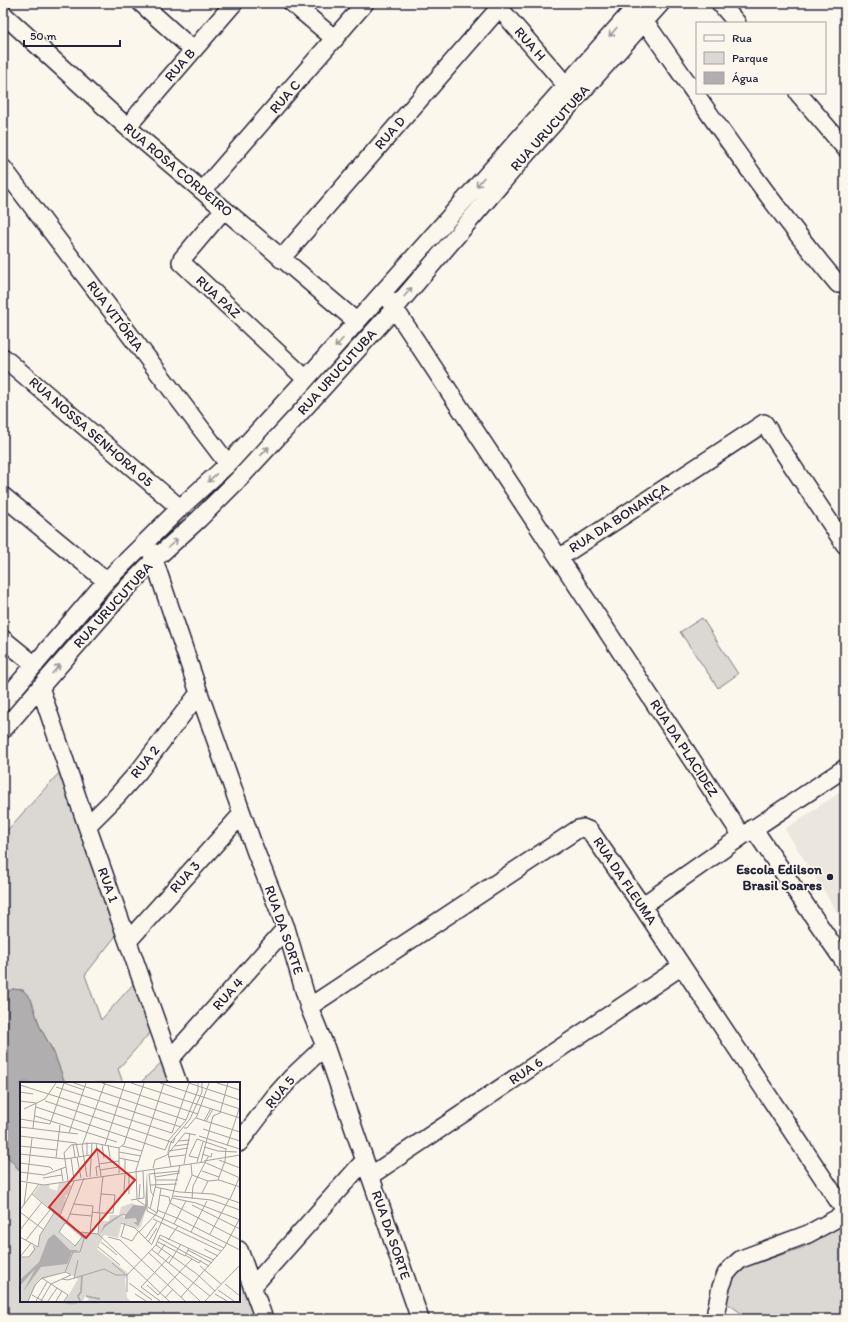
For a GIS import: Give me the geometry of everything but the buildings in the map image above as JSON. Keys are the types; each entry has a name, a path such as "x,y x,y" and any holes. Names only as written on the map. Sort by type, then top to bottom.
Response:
{"street":[{"path":"141,3 193,50"},
{"name":"RUA B","path":"127,127 234,3"},
{"path":"292,3 335,39"},
{"name":"RUA C","path":"203,190 365,3"},
{"name":"RUA URUCUTUBA","path":"3,702 106,581 180,508 228,464 306,380 494,165 522,147 645,22 661,3"},
{"path":"720,3 736,22"},
{"name":"RUA URUCUTUBA","path":"3,730 125,590 154,560 199,519 241,477 395,308 507,176 522,147 566,84 636,4"},
{"name":"RUA H","path":"497,5 566,84"},
{"name":"RUA D","path":"281,259 497,5"},
{"name":"RUA ROSA CORDEIRO","path":"3,14 127,127 357,322"},
{"path":"645,22 767,195 807,248 838,284"},
{"path":"799,94 845,148"},
{"path":"494,165 507,176"},
{"name":"RUA VITÓRIA","path":"3,168 228,464"},
{"name":"RUA PAZ","path":"224,208 181,262 306,380"},
{"name":"RUA DA BONANÇA","path":"383,292 559,558 764,423 845,545"},
{"name":"RUA NOSSA SENHORA 05","path":"3,357 180,508"},
{"path":"3,496 106,581"},
{"name":"RUA DA SORTE","path":"147,541 242,814 286,928 309,1007 325,1046 420,1319"},
{"name":"RUA DA PLACIDEZ","path":"559,558 748,832 845,964"},
{"path":"3,639 35,665"},
{"name":"RUA 1","path":"40,687 86,826 178,1082"},
{"name":"RUA 2","path":"86,826 116,797 199,693"},
{"path":"642,906 748,832 845,768"},
{"name":"RUA 3","path":"128,941 242,814"},
{"name":"RUA DA FLEUMA","path":"309,1007 578,829 583,828 590,831 642,906 845,1211"},
{"name":"RUA 4","path":"170,1059 286,928"},
{"name":"RUA 6","path":"252,1286 367,1168 682,966"},
{"name":"RUA 5","path":"240,1142 292,1077 325,1046"},
{"path":"718,1319 716,1311 721,1287 726,1274 741,1259 808,1234 845,1214"},
{"path":"240,1253 264,1319"}],"shaded area":[{"name":"Escola Edilson Brasil Soares","path":"845,789 845,925 785,829"}],"green space":[{"path":"702,618 738,674 718,688 680,632"},
{"path":"59,773 118,933 85,975 101,1020 135,982 155,1027 118,1069 123,1082 65,1082 54,1053 40,1027 31,999 23,990 12,989 3,997 3,835"},
{"path":"165,1059 174,1082 141,1082"},
{"path":"3,1148 8,1157 20,1171 20,1302 240,1302 240,1267 256,1310 250,1319 3,1319"},
{"path":"845,1224 845,1319 749,1319 719,1297 737,1270 804,1247"}],"water":[{"path":"12,989 23,990 31,999 40,1027 54,1053 65,1082 20,1082 20,1171 8,1157 3,1148 3,997"}],"place":[{"name":"Escola Edilson Brasil Soares","path":"830,877"}]}
